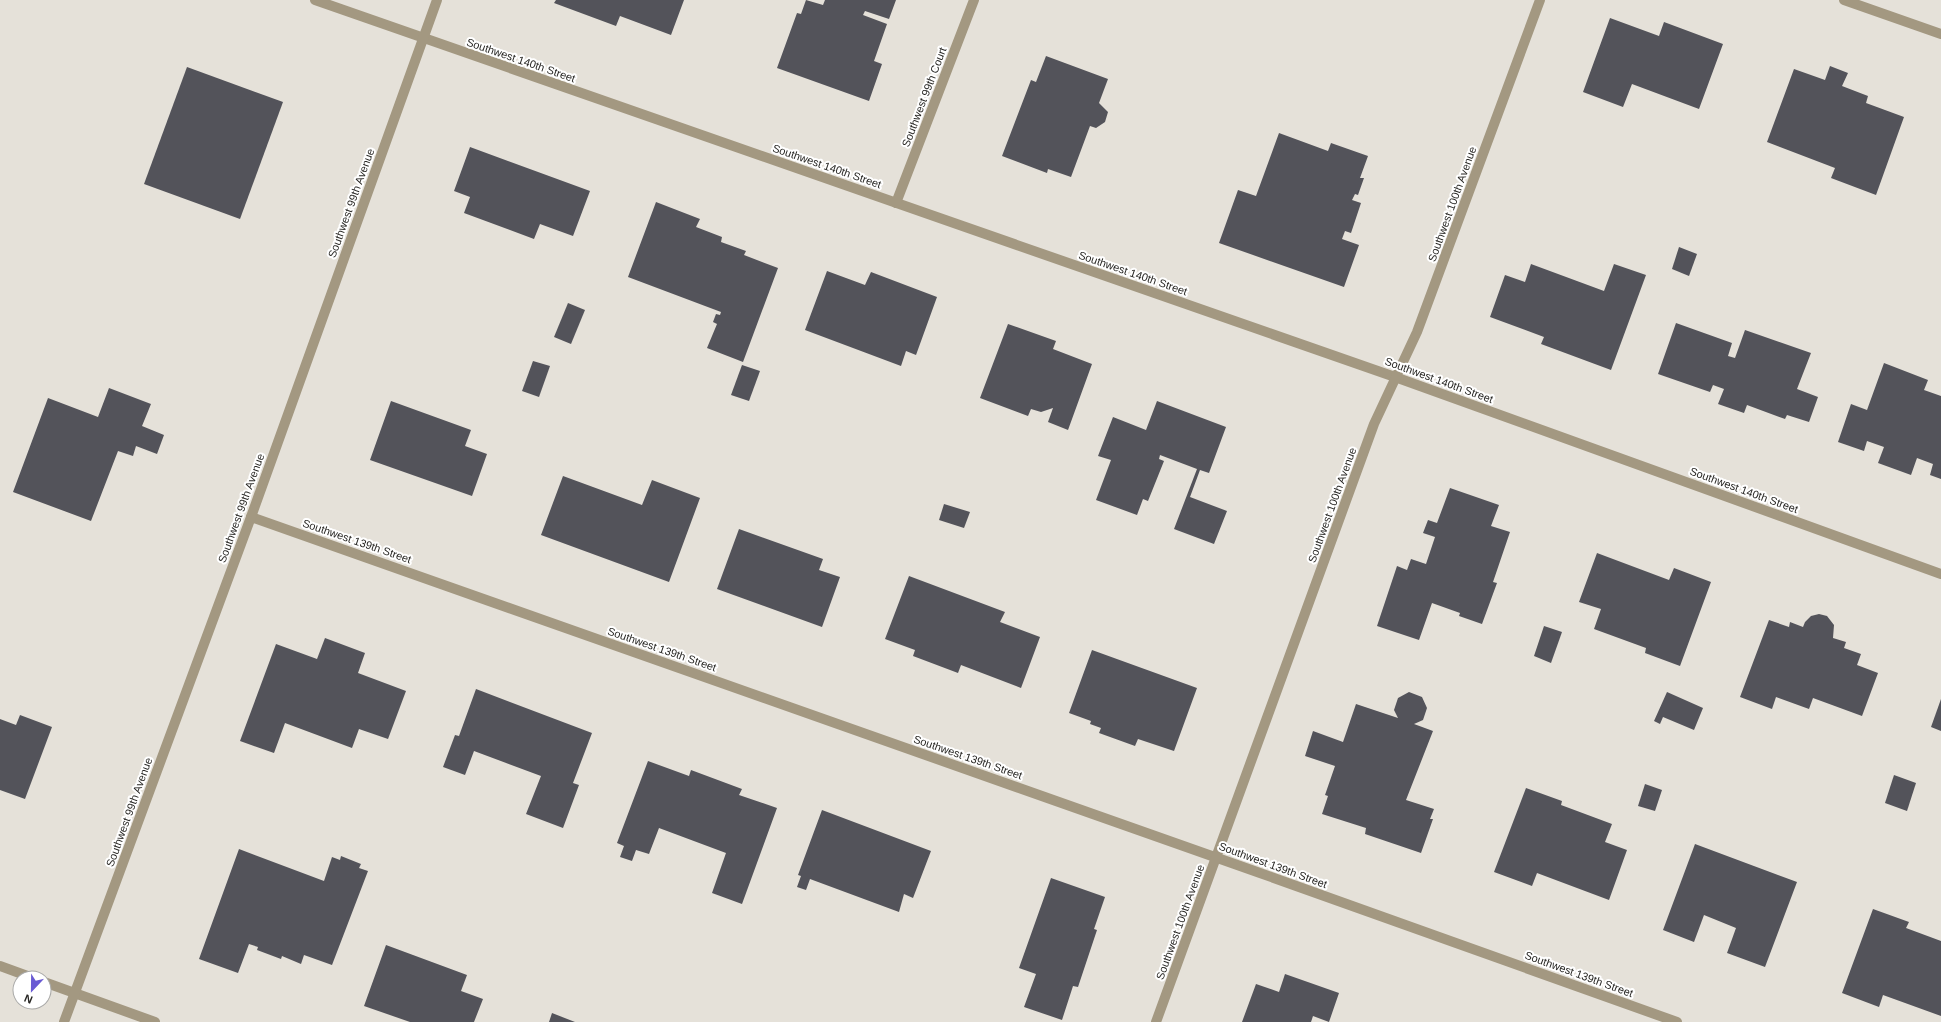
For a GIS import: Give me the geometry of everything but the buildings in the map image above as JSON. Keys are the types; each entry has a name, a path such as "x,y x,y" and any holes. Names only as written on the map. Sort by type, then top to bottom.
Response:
{"street":[{"name":"Southwest 140th Street","path":"315,0 1396,377 1941,574"},
{"name":"Southwest 99th Avenue","path":"64,1022 251,517 437,0"},
{"name":"Southwest 99th Court","path":"896,203 974,0"},
{"name":"Southwest 100th Avenue","path":"1156,1022 1374,424 1417,332 1540,0"},
{"path":"1844,0 1941,34"},
{"name":"Southwest 139th Street","path":"251,517 1677,1022"},
{"path":"0,966 12,970"},
{"path":"52,985 155,1022"}]}
